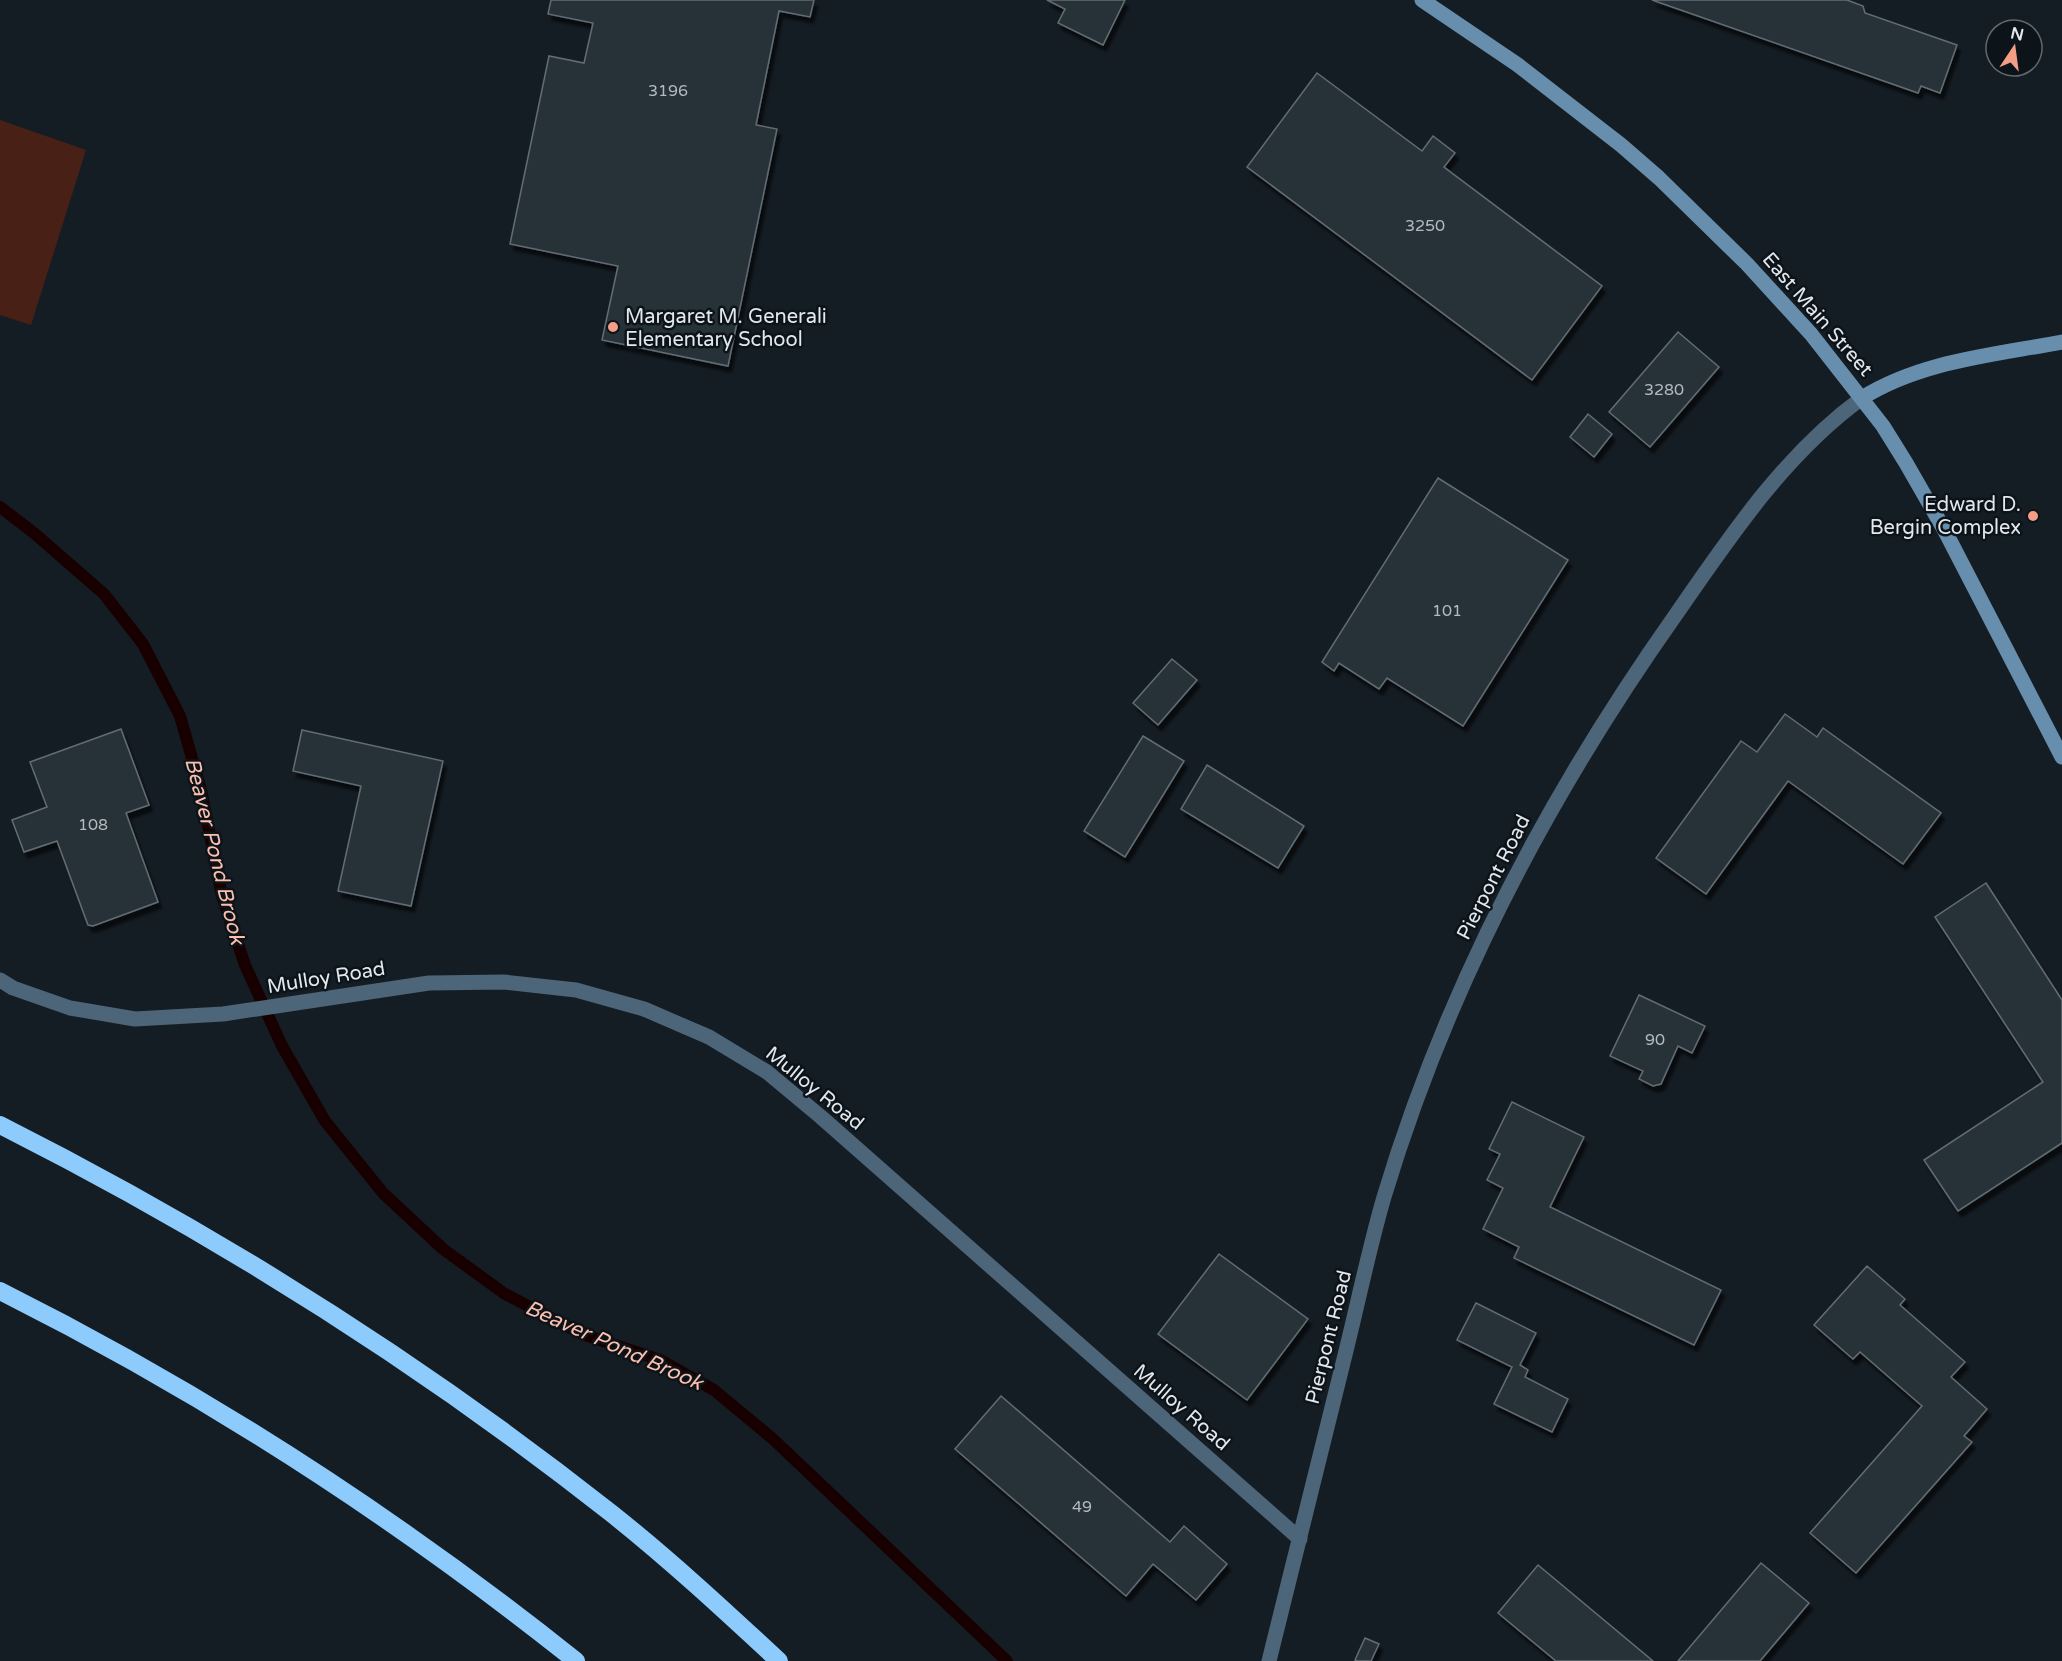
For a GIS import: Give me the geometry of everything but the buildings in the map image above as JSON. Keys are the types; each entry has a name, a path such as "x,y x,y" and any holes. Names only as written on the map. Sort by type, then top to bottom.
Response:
{"highway":[{"path":"0,1125 141,1198 256,1265 443,1388 529,1450 613,1515 681,1572 779,1661"},
{"path":"0,1291 164,1380 330,1482 460,1572 576,1661"}],"main road":[{"name":"East Main Street","path":"1422,0 1518,65 1575,108 1659,178 1747,264 1811,334 1883,426 1917,482 2062,757"},
{"name":"Pierpont Road","path":"1862,398 1892,381 1927,368 2062,342"}],"street":[{"name":"Pierpont Road","path":"1269,1661 1384,1198 1426,1079 1479,951 1558,795 1658,639 1720,552 1788,464 1814,436 1862,398"},
{"name":"Mulloy Road","path":"0,980 13,988 70,1008 135,1019 223,1014 429,983 504,982 576,990 644,1009 709,1037 766,1072 821,1117 1299,1539"}],"shaded area":[{"path":"0,120 86,150 31,325 0,315"}],"waterway":[{"name":"Beaver Pond Brook","path":"0,507 34,533 104,594 143,644 180,716 201,790 222,896 245,965 282,1046 325,1121 383,1193 443,1249 505,1294 582,1334 660,1360 714,1390 773,1439 1007,1661"}],"place":[{"name":"Margaret M. Generali Elementary School","path":"613,327"},
{"name":"Edward D. Bergin Complex","path":"2033,516"}]}
